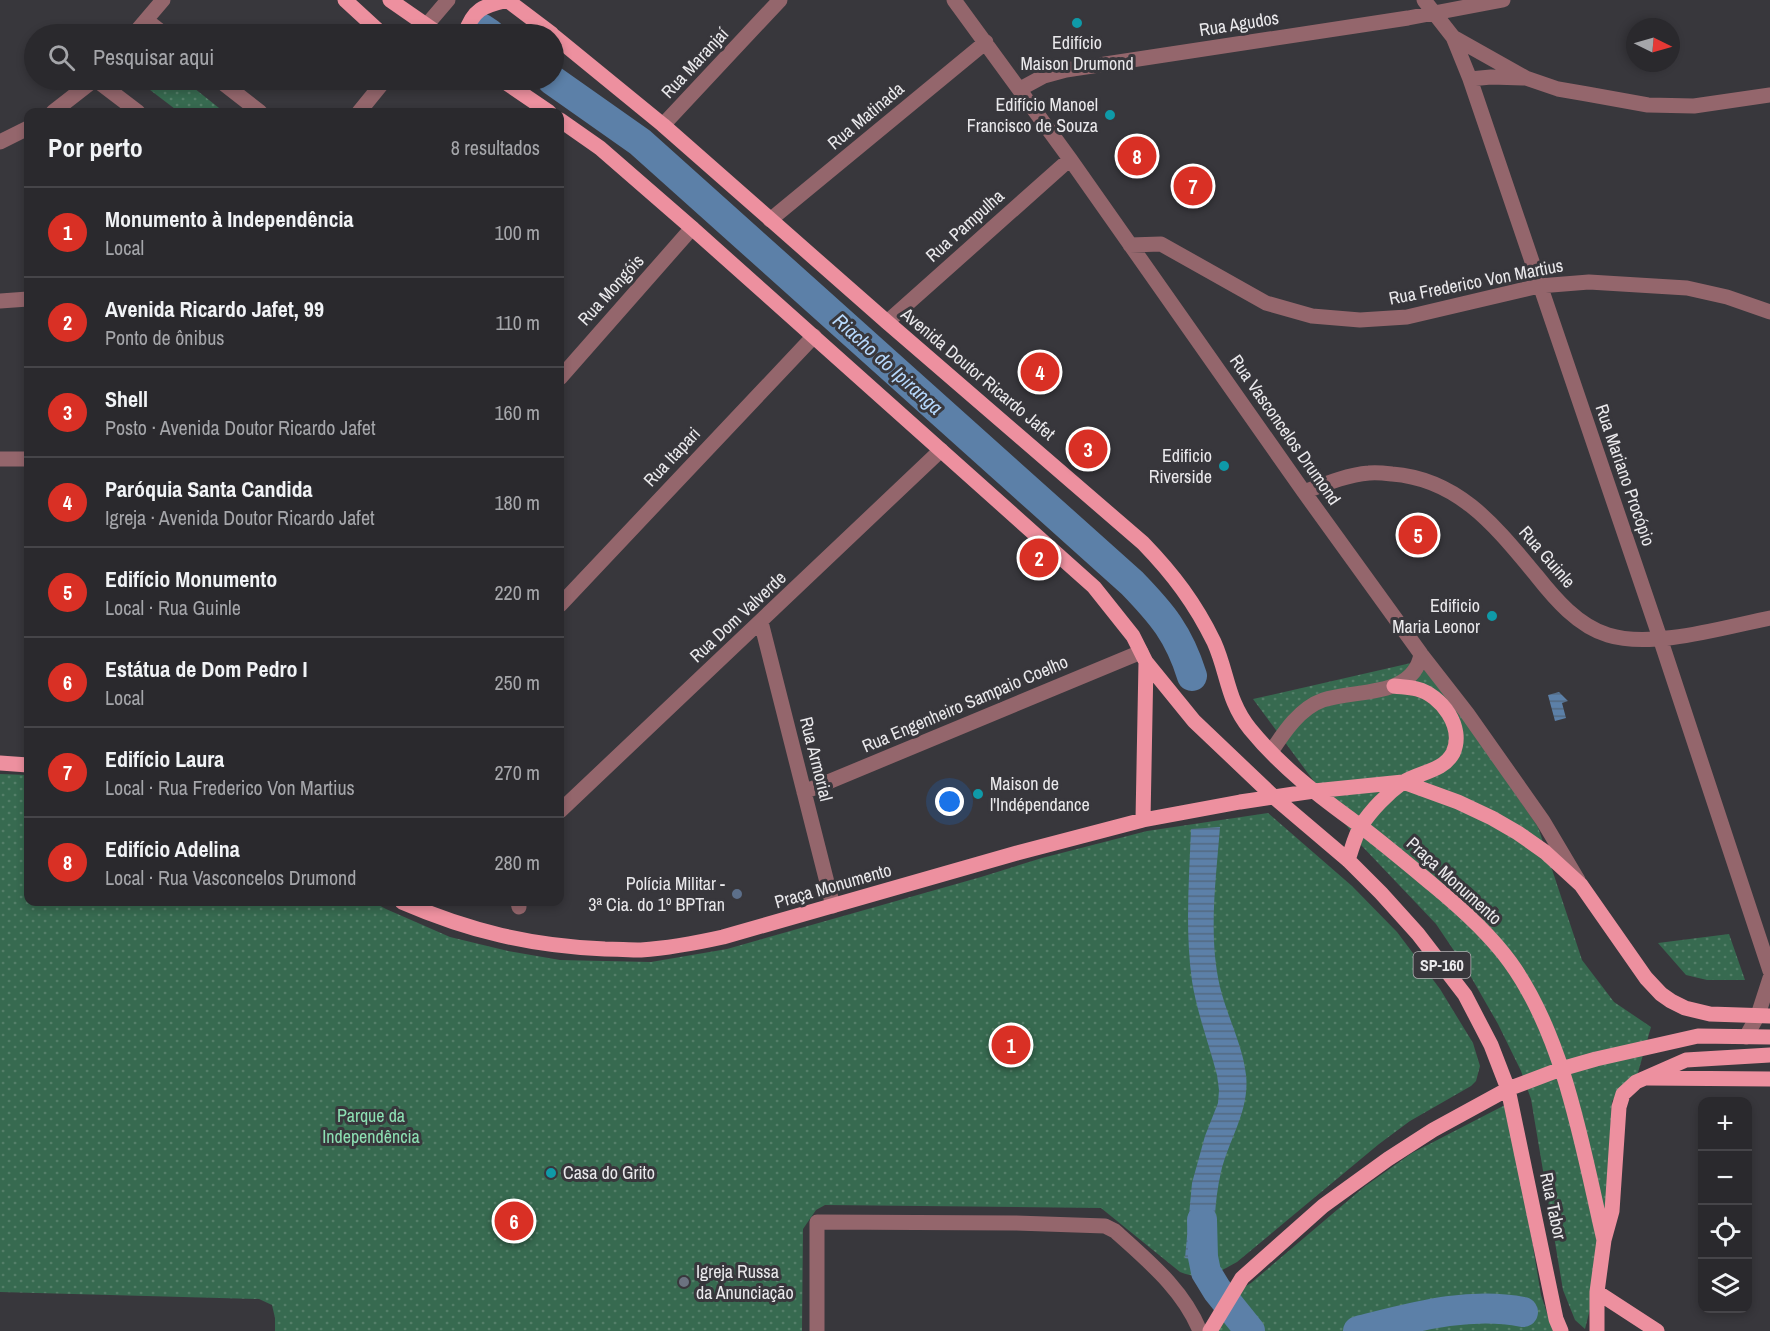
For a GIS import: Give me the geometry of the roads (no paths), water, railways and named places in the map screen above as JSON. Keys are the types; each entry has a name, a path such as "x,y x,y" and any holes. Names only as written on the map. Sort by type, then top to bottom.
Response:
{"main road":[{"path":"345,0 371,24"},
{"path":"390,0 418,24"},
{"path":"469,24 482,8 507,0"},
{"name":"Avenida Doutor Ricardo Jafet","path":"507,0 539,24"},
{"name":"Avenida Doutor Ricardo Jafet","path":"564,44 663,125 1125,527 1167,568 1190,598 1215,644 1235,708 1271,752 1314,791"},
{"path":"517,90 543,108"},
{"name":"SP-160","path":"564,127 600,148 1094,587 1128,629 1144,657 1194,721 1275,798 1348,860 1418,934 1465,995 1491,1045 1508,1089"},
{"path":"1143,820 1144,657"},
{"path":"1348,860 1360,826 1382,802 1403,782 1444,764 1453,753 1456,738 1450,716 1445,708 1434,697 1418,689 1394,687"},
{"path":"0,763 24,765"},
{"name":"Praça Monumento","path":"411,906 438,918 479,931 563,947 639,950 681,946 723,937 1017,853 1143,820 1314,791 1403,782 1474,809 1518,833 1545,852 1581,885 1646,978 1661,994 1678,1005 1695,1011 1764,1016"},
{"name":"Praça Monumento","path":"1314,791 1435,886 1480,928 1510,962 1536,1005 1561,1069"},
{"path":"1208,1329 1242,1278 1323,1206 1433,1130 1508,1089 1561,1069 1610,1055 1698,1036 1770,1037"},
{"path":"1604,1240 1612,1211 1619,1107 1623,1095 1636,1082 1686,1060 1770,1055"},
{"name":"SP-160","path":"1561,1069 1604,1240 1597,1292"},
{"path":"1648,1078 1770,1079"},
{"name":"Rua Tabor","path":"1508,1089 1556,1319 1561,1331"},
{"path":"1597,1292 1597,1331"},
{"path":"1597,1292 1657,1331"}],"street":[{"path":"143,24 163,0"},
{"path":"433,24 448,0"},
{"name":"Rua Vasconcelos Drumond","path":"954,0 1070,159 1420,654 1467,713 1543,821 1581,885"},
{"name":"Rua Mariano Procópio","path":"1424,0 1453,37 1470,79 1660,638 1770,971"},
{"name":"Rua Agudos","path":"1020,89 1044,76 1066,70 1503,0"},
{"name":"Rua Maranjaí","path":"663,125 776,1"},
{"path":"146,20 151,24"},
{"path":"1453,37 1526,78 1558,89 1648,105 1694,106 1770,95"},
{"name":"Rua Matinada","path":"770,220 986,42"},
{"path":"1470,79 1526,78"},
{"path":"58,108 82,90"},
{"path":"108,90 133,108"},
{"path":"232,90 255,108"},
{"path":"362,108 377,90"},
{"path":"0,142 24,130"},
{"name":"Rua Pampulha","path":"887,322 1070,159"},
{"name":"Rua Mongóis","path":"564,373 692,228"},
{"name":"Rua Frederico Von Martius","path":"1130,245 1161,244 1266,303 1312,316 1360,320 1407,317 1539,286 1589,282 1687,288 1727,297 1770,312"},
{"path":"0,301 24,299"},
{"name":"Rua Itapari","path":"564,601 814,336"},
{"name":"Rua Dom Valverde","path":"564,807 941,450"},
{"path":"0,459 24,459"},
{"name":"Rua Guinle","path":"1304,492 1335,480 1371,472 1408,475 1439,485 1466,501 1501,533 1555,598 1581,621 1608,635 1634,640 1660,638 1770,618"},
{"name":"Rua Armorial","path":"761,622 833,906"},
{"path":"1746,623 1770,630"},
{"path":"1271,752 1298,717 1323,700 1394,687 1414,673 1419,664 1420,654"},
{"name":"Rua Engenheiro Sampaio Coelho","path":"804,792 1144,657"},
{"path":"1746,1037 1764,1016 1770,978"},
{"path":"817,1331 817,1222 1009,1222 1105,1226 1115,1231 1168,1279 1191,1312 1208,1329"}],"water":[{"path":"1559,692 1568,701 1562,703 1566,718 1555,721 1548,695"},
{"path":"1220,827 1214,907 1214,948 1220,987 1244,1064 1246,1088 1242,1112 1221,1172 1215,1217 1214,1263 1185,1258 1192,1183 1205,1136 1218,1103 1219,1090 1217,1075 1194,993 1188,905 1191,829"}],"waterway":[{"name":"Riacho do Ipiranga","path":"564,88 640,142 1132,583 1168,625 1181,648 1192,676"},
{"name":"Riacho do Ipiranga","path":"1202,1220 1203,1257 1206,1272 1217,1290 1250,1331"},
{"name":"Riacho do Ipiranga","path":"1358,1331 1419,1316 1460,1310 1481,1308 1523,1312"}],"place":[{"name":"Edifício Maison Drumond","path":"1077,23"},
{"name":"Edifício Manoel Francisco de Souza","path":"1110,115"},
{"name":"Edifício Adelina","path":"1137,156"},
{"name":"Edifício Laura","path":"1193,186"},
{"name":"Paróquia Santa Candida","path":"1040,372"},
{"name":"Shell","path":"1088,449"},
{"name":"Edificio Riverside","path":"1224,466"},
{"name":"Edifício Monumento","path":"1418,535"},
{"name":"Avenida Ricardo Jafet, 99","path":"1039,558"},
{"name":"Edificio Maria Leonor","path":"1492,616"},
{"name":"Maison de l'Indépendance","path":"978,794"},
{"name":"Polícia Militar - 3ª Cia. do 1º BPTran","path":"737,894"},
{"name":"Monumento à Independência","path":"1011,1045"},
{"name":"Casa do Grito","path":"551,1173"},
{"name":"Estátua de Dom Pedro I","path":"514,1221"},
{"name":"Igreja Russa da Anunciação","path":"684,1282"}],"park label":[{"name":"Parque da Independência","path":"371,1126"}]}
